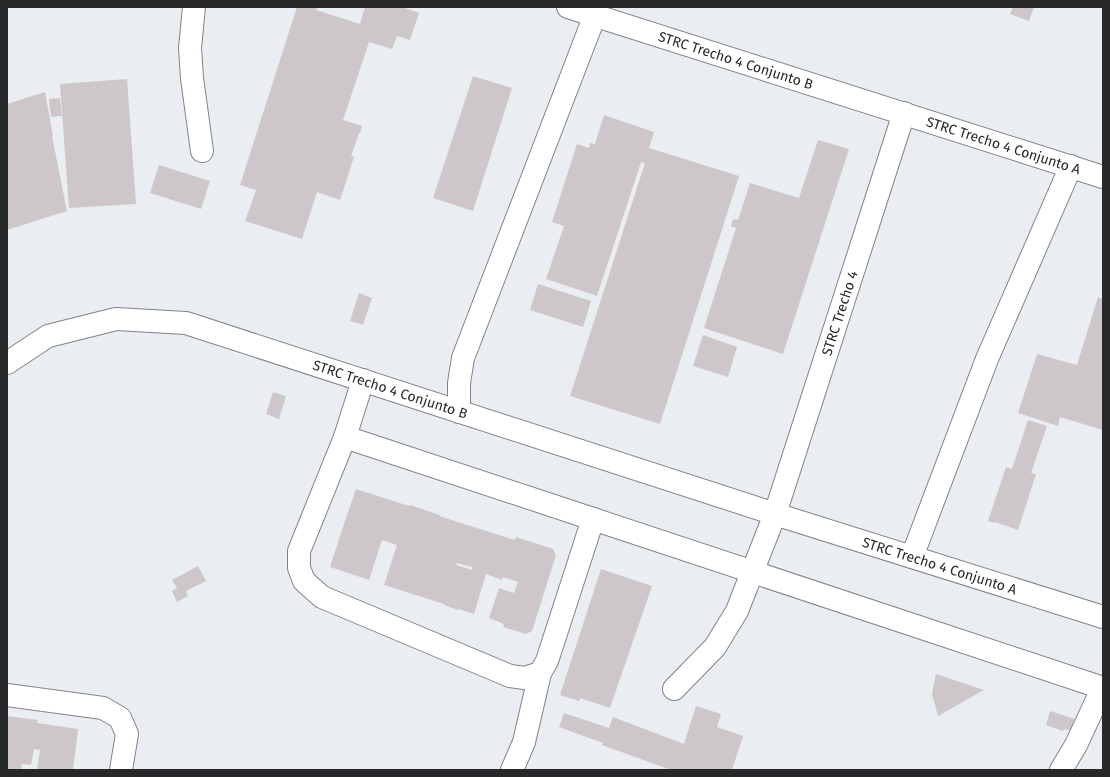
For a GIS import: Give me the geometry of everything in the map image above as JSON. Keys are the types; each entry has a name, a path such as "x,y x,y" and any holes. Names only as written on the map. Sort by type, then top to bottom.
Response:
{"street":[{"path":"194,7 190,48 192,78 202,151"},
{"name":"STRC Trecho 4 Conjunto B","path":"568,7 904,113"},
{"path":"459,412 459,383 463,358 595,15"},
{"name":"STRC Trecho 4 Conjunto A","path":"904,113 1103,176"},
{"name":"STRC Trecho 4","path":"674,689 715,646 737,611 753,572 775,514 904,113"},
{"path":"912,557 987,359 1071,166"},
{"name":"STRC Trecho 4 Conjunto B","path":"7,363 48,336 116,319 186,323 775,514"},
{"path":"362,380 345,437 299,551 299,568 304,581 322,597 510,676 525,678 540,673"},
{"path":"345,437 1103,688 1076,745 1061,770"},
{"name":"STRC Trecho 4 Conjunto A","path":"775,514 1103,617"},
{"path":"512,770 524,742 540,673 547,661 593,519"},
{"path":"7,695 103,708 120,718 127,734 121,770"}],"building":[{"path":"297,7 317,7 316,10 360,24 365,7 402,7 419,13 410,40 397,36 392,49 369,42 343,120 362,126 351,156 354,157 340,200 317,192 302,239 245,221 256,190 240,185"},
{"path":"1013,7 1034,7 1029,21 1010,14"},
{"path":"473,76 512,88 473,211 433,198"},
{"path":"127,79 136,204 69,208 60,84"},
{"path":"45,92 67,211 7,230 7,104"},
{"path":"60,98 62,116 51,117 49,99"},
{"path":"604,115 654,132 649,148 739,176 660,424 570,396 645,163 641,162 597,296 546,279 564,226 552,222 577,144 589,148 590,143 595,144"},
{"path":"818,140 849,149 783,354 704,328 736,228 731,226 733,219 738,220 750,183 799,198"},
{"path":"159,165 210,181 201,209 150,193"},
{"path":"538,284 591,301 583,327 530,310"},
{"path":"359,293 372,298 363,325 350,321"},
{"path":"1098,297 1103,299 1103,430 1060,417 1058,426 1018,413 1037,354 1077,365"},
{"path":"703,335 737,347 728,377 693,366"},
{"path":"273,392 286,396 279,419 266,414"},
{"path":"1028,420 1047,426 1031,473 1036,474 1018,530 988,521 1006,467 1012,469"},
{"path":"356,489 409,506 410,505 440,515 439,516 515,540 516,537 553,549 556,555 532,631 526,634 503,627 504,624 489,618 499,588 514,593 518,582 503,577 502,580 486,574 474,614 384,585 397,545 382,540 369,580 330,567","holes":["457,563 472,567 472,570 456,565"]},
{"path":"198,566 206,581 186,591 188,596 177,602 172,591 177,588 172,580"},
{"path":"601,569 652,586 610,708 580,698 579,701 560,695"},
{"path":"936,674 984,690 938,716 932,694"},
{"path":"696,706 721,714 717,727 743,736 732,770 671,770 602,745 603,743 559,727 564,713 609,728 613,717 684,744"},
{"path":"1050,711 1075,719 1071,731 1064,729 1063,731 1046,725"},
{"path":"7,716 38,720 37,723 78,729 73,770 37,770 40,750 34,749 31,765 22,764 21,770 7,770"}]}
